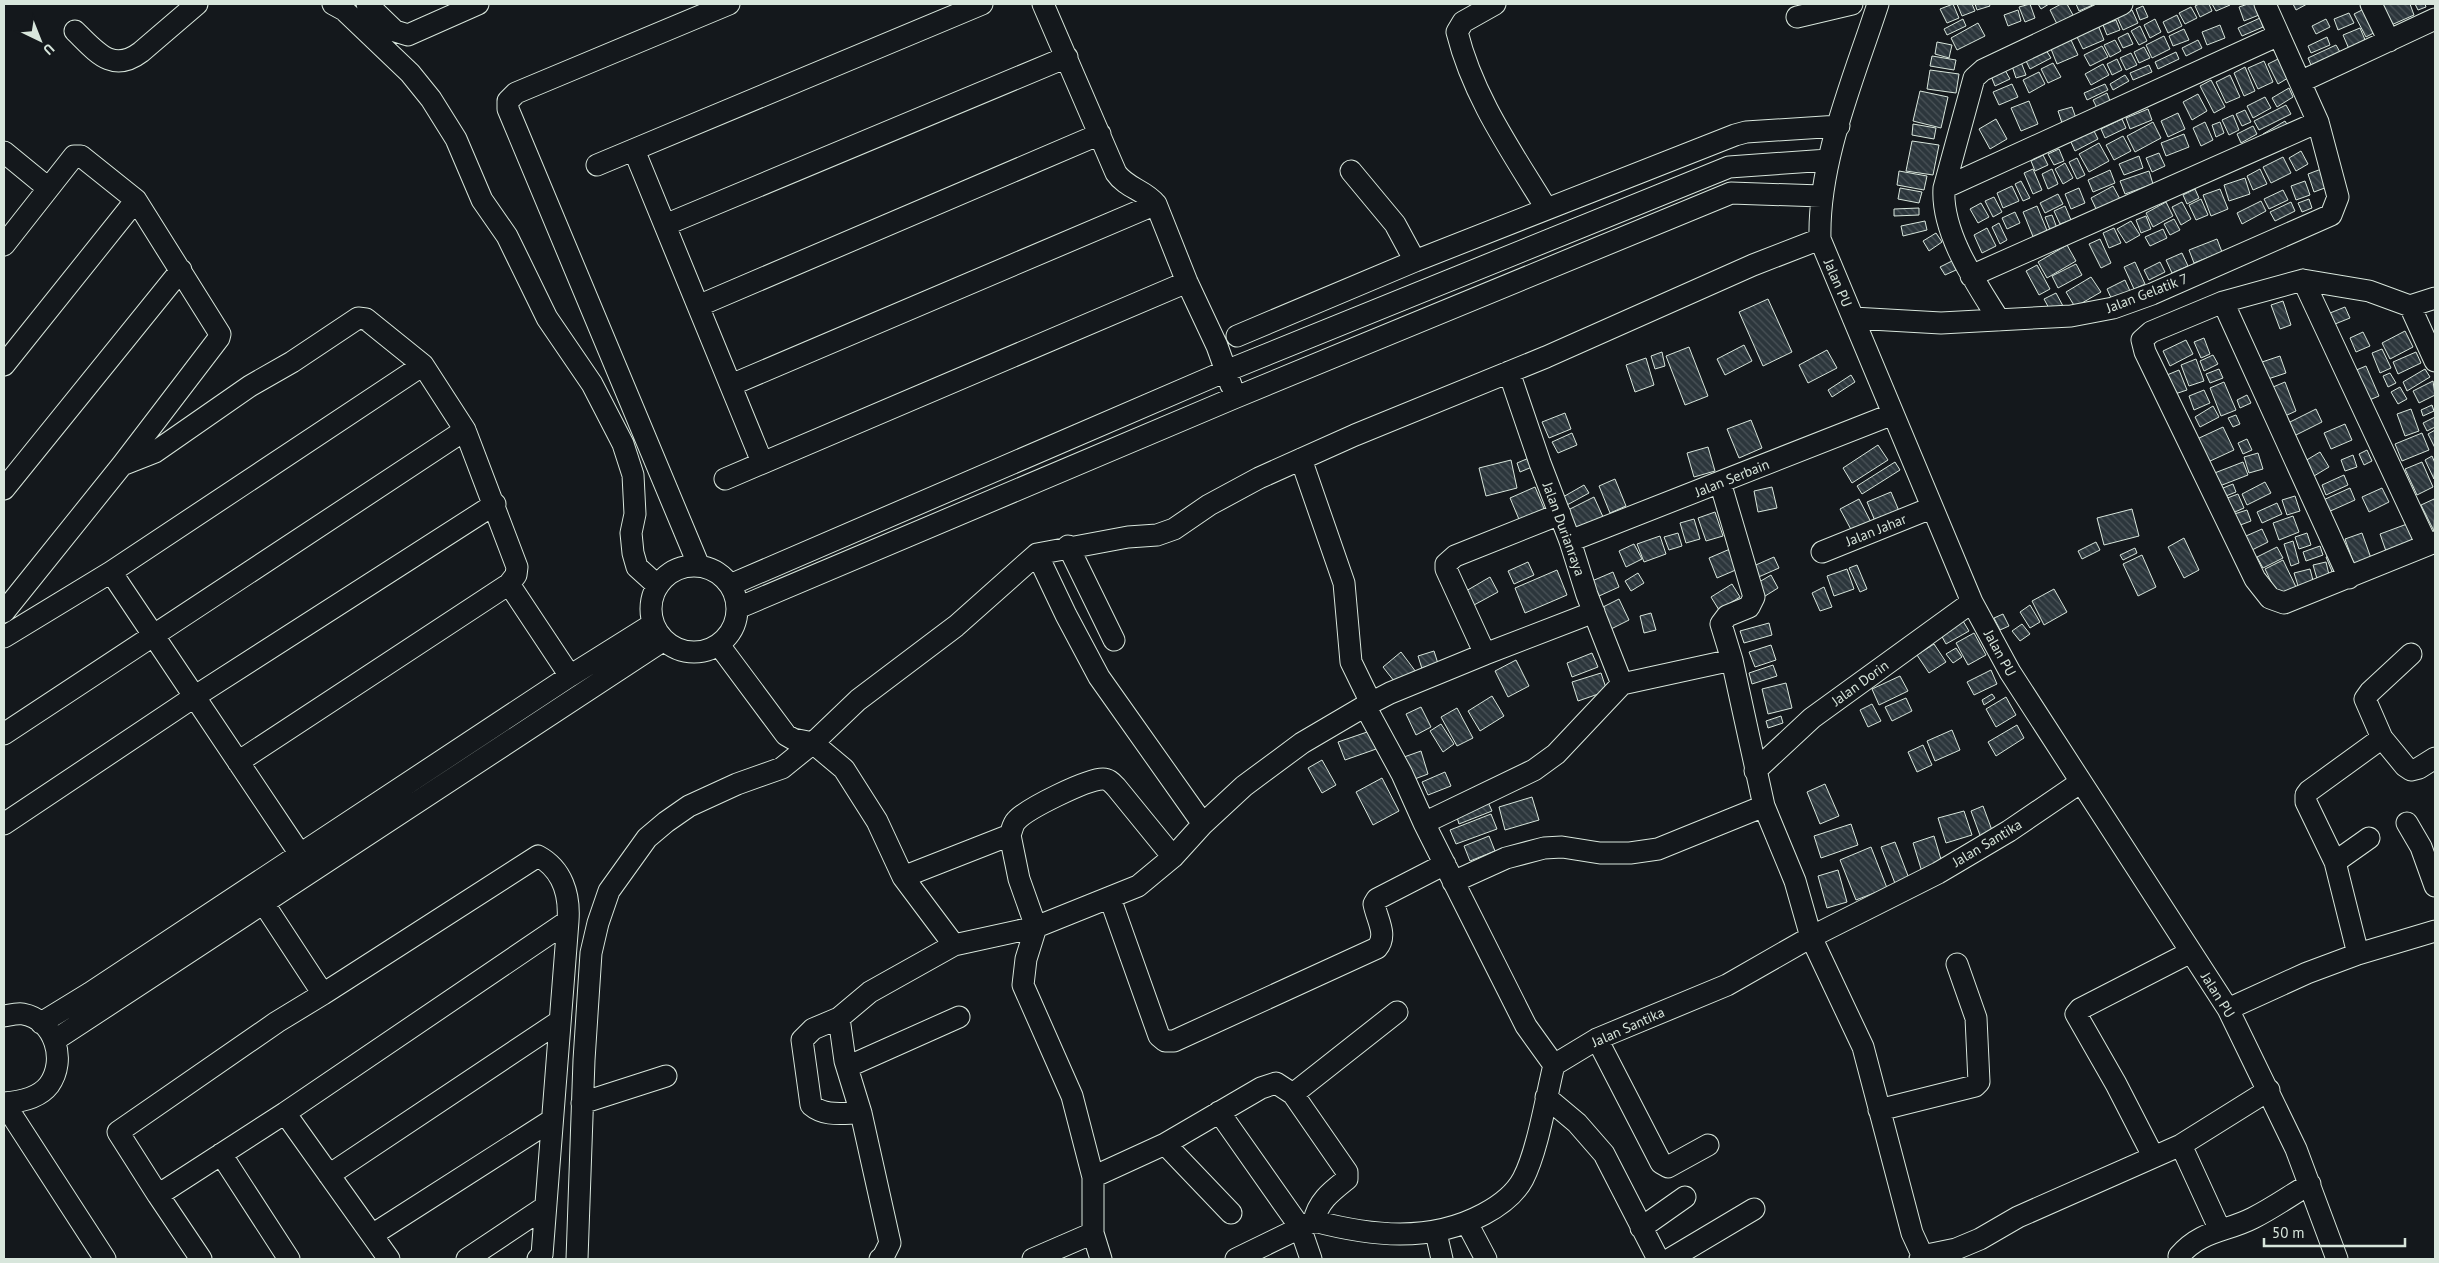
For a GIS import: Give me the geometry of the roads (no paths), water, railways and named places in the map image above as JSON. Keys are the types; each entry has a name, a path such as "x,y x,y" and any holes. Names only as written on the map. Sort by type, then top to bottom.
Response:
{"street":[{"path":"75,31 104,58 121,62 132,59 197,4"},
{"path":"332,4 344,10 410,73 431,99 456,139 482,200 507,236 546,318 592,384 623,444 633,474 632,553 637,567 658,586"},
{"path":"367,4 395,32 408,35 478,4"},
{"path":"699,566 508,109 508,104 516,93 729,4"},
{"path":"597,166 982,4"},
{"path":"1043,4 1120,178 1156,204 1187,282 1226,371 1234,398"},
{"path":"1495,4 1463,22 1457,32 1460,46 1496,128 1546,208"},
{"path":"1797,16 1852,4"},
{"name":"Jalan PU","path":"1878,4 1828,160 1821,196 1820,239 1931,508 1972,602 2010,672 2228,1009 2269,1090 2310,1184 2337,1259"},
{"path":"1999,320 1971,276 1947,220 1943,204 1944,188 1974,78 1983,70 2122,4"},
{"path":"1971,276 2318,122 2265,4"},
{"path":"2371,4 2389,41"},
{"path":"2300,82 2435,19"},
{"path":"1944,188 2279,35"},
{"path":"665,225 1067,57"},
{"name":"Jalan Gelatik 7","path":"1853,318 1941,323 2071,316 2113,308 2152,294 2331,215 2336,207 2338,197 2318,122"},
{"path":"1236,336 1546,208 1735,135 1746,132 1839,126"},
{"path":"698,306 1100,134"},
{"path":"634,150 762,462"},
{"path":"4,152 48,188"},
{"path":"4,245 48,188 78,155 136,200 218,331 219,338 122,465 4,612"},
{"path":"730,584 1226,371 1730,167 1828,160"},
{"path":"1350,171 1395,224 1415,261"},
{"path":"738,608 1234,398 1731,193 1821,196"},
{"path":"4,365 136,200"},
{"path":"730,385 1156,204"},
{"path":"577,1259 582,1103 591,953 598,923 609,892 627,863 647,838 666,822 689,806 737,784 782,768 813,743 858,700 956,626 1037,554 1068,546 1128,537 1157,535 1174,529 1209,505 1259,478 1300,459 1603,333 1753,265 1820,239"},
{"path":"4,489 181,270"},
{"path":"2303,280 2431,543 2349,578 2284,602 2270,598 2255,579 2145,352 2142,340 2150,332 2223,302 2303,280 2369,291 2410,306 2435,298"},
{"path":"725,479 1187,282"},
{"path":"2223,302 2349,578"},
{"path":"2410,306 2435,360"},
{"path":"122,465 155,452 250,386 292,362 358,318 366,319 423,365 465,430 495,504 516,567 516,575 509,584 238,762"},
{"path":"4,637 112,572 423,365"},
{"name":"Jalan Durianraya","path":"1509,372 1594,612 1622,684"},
{"name":"Jalan Serbain","path":"1570,541 1893,414"},
{"path":"4,734 465,430"},
{"path":"1300,459 1344,583 1351,662 1368,705 1424,823 1526,1026 1554,1065 1532,1152 1523,1178 1513,1193 1495,1209 1467,1223 1436,1233 1378,1234 1307,1224"},
{"path":"1720,482 1754,596 1749,607 1723,620 1721,624 1732,660 1764,806 1795,881 1811,937 1863,1047 1912,1233 1922,1258 1956,1249 1980,1239 2018,1217 2153,1156 2181,1146 2269,1090"},
{"path":"4,824 194,696 495,504"},
{"name":"Jalan Jahar","path":"1822,552 1931,508"},
{"path":"1485,654 1452,584 1446,564 1451,559 1470,550 1560,514"},
{"path":"1068,546 1114,640"},
{"path":"1037,554 1066,615 1099,677 1203,824"},
{"path":"699,566 717,572 730,584 738,608 733,629 719,645 700,652 681,651 659,632 651,604 658,586 676,570 699,566"},
{"path":"112,572 312,873"},
{"path":"509,584 570,676"},
{"name":"Jalan Dorin","path":"1755,771 1812,718 1972,602"},
{"path":"861,1113 826,1114 818,1111 811,1105 802,1040 813,1029 839,1018 870,992 954,944 1036,927 1138,886 1173,857 1203,824 1244,786 1302,743 1390,693 1594,612"},
{"path":"41,1023 300,855 570,676 659,632"},
{"path":"55,1040 312,873 659,632"},
{"path":"719,645 786,735 794,739 813,743 844,769 877,821 904,877 954,944"},
{"path":"2411,654 2370,692 2365,699 2382,738 2405,766 2412,770 2435,758"},
{"path":"1424,823 1534,770 1556,754 1622,684 1732,660"},
{"path":"2358,954 2334,862 2306,802 2306,795 2382,738"},
{"path":"1101,1259 1093,1233 1093,1177 1072,1096 1023,985 1026,959 1036,927 1019,879 1010,835 1014,822 1026,811 1089,782 1104,779 1116,787 1173,857"},
{"name":"Jalan Santika","path":"1554,1065 1597,1039 1727,985 1811,937 1938,873 2009,831 2081,782"},
{"path":"1110,898 1159,1036 1166,1041 1174,1041 1376,948 1384,936 1374,904 1377,899 1449,873 1544,848 1562,847 1600,853 1630,853 1658,849 1764,806"},
{"path":"2407,823 2421,847 2435,886"},
{"path":"904,877 1010,835"},
{"path":"2334,862 2369,838"},
{"path":"201,1259 118,1132 269,1028 538,856 549,862 558,873 569,903 542,1255 538,1259"},
{"path":"264,904 323,994"},
{"path":"158,1195 285,1113 568,921"},
{"path":"2228,1009 2307,973 2358,954 2435,932"},
{"path":"2153,1156 2116,1084 2076,1014 2080,1010 2191,952"},
{"path":"1879,1110 1976,1086 1979,1082 1976,1018 1957,964"},
{"path":"1293,1094 1398,1012"},
{"path":"4,1016 23,1014 41,1023 55,1040 58,1063 48,1085 29,1099 4,1103 105,1259"},
{"path":"847,1067 959,1017"},
{"path":"839,1018 847,1067 861,1113 890,1243 884,1257 880,1259"},
{"path":"329,1175 560,1021"},
{"path":"1597,1039 1662,1163 1668,1167 1708,1145"},
{"path":"582,1103 666,1076"},
{"path":"1093,1177 1165,1144 1261,1088 1276,1083 1293,1094 1347,1172 1347,1179 1323,1200 1307,1224 1236,1259"},
{"path":"1546,1097 1577,1123 1604,1154 1658,1259"},
{"path":"1219,1112 1307,1224 1311,1259"},
{"path":"285,1113 389,1259"},
{"path":"372,1235 552,1120"},
{"path":"1165,1144 1231,1213"},
{"path":"2181,1146 2220,1230"},
{"path":"222,1154 289,1259"},
{"path":"2180,1259 2179,1256 2189,1245 2202,1236 2252,1219 2310,1184"},
{"path":"1641,1228 1686,1197"},
{"path":"467,1259 545,1207"},
{"path":"1670,1259 1754,1209"},
{"path":"1467,1223 1486,1259"},
{"path":"1033,1259 1093,1233"},
{"path":"1436,1233 1442,1259"}]}
